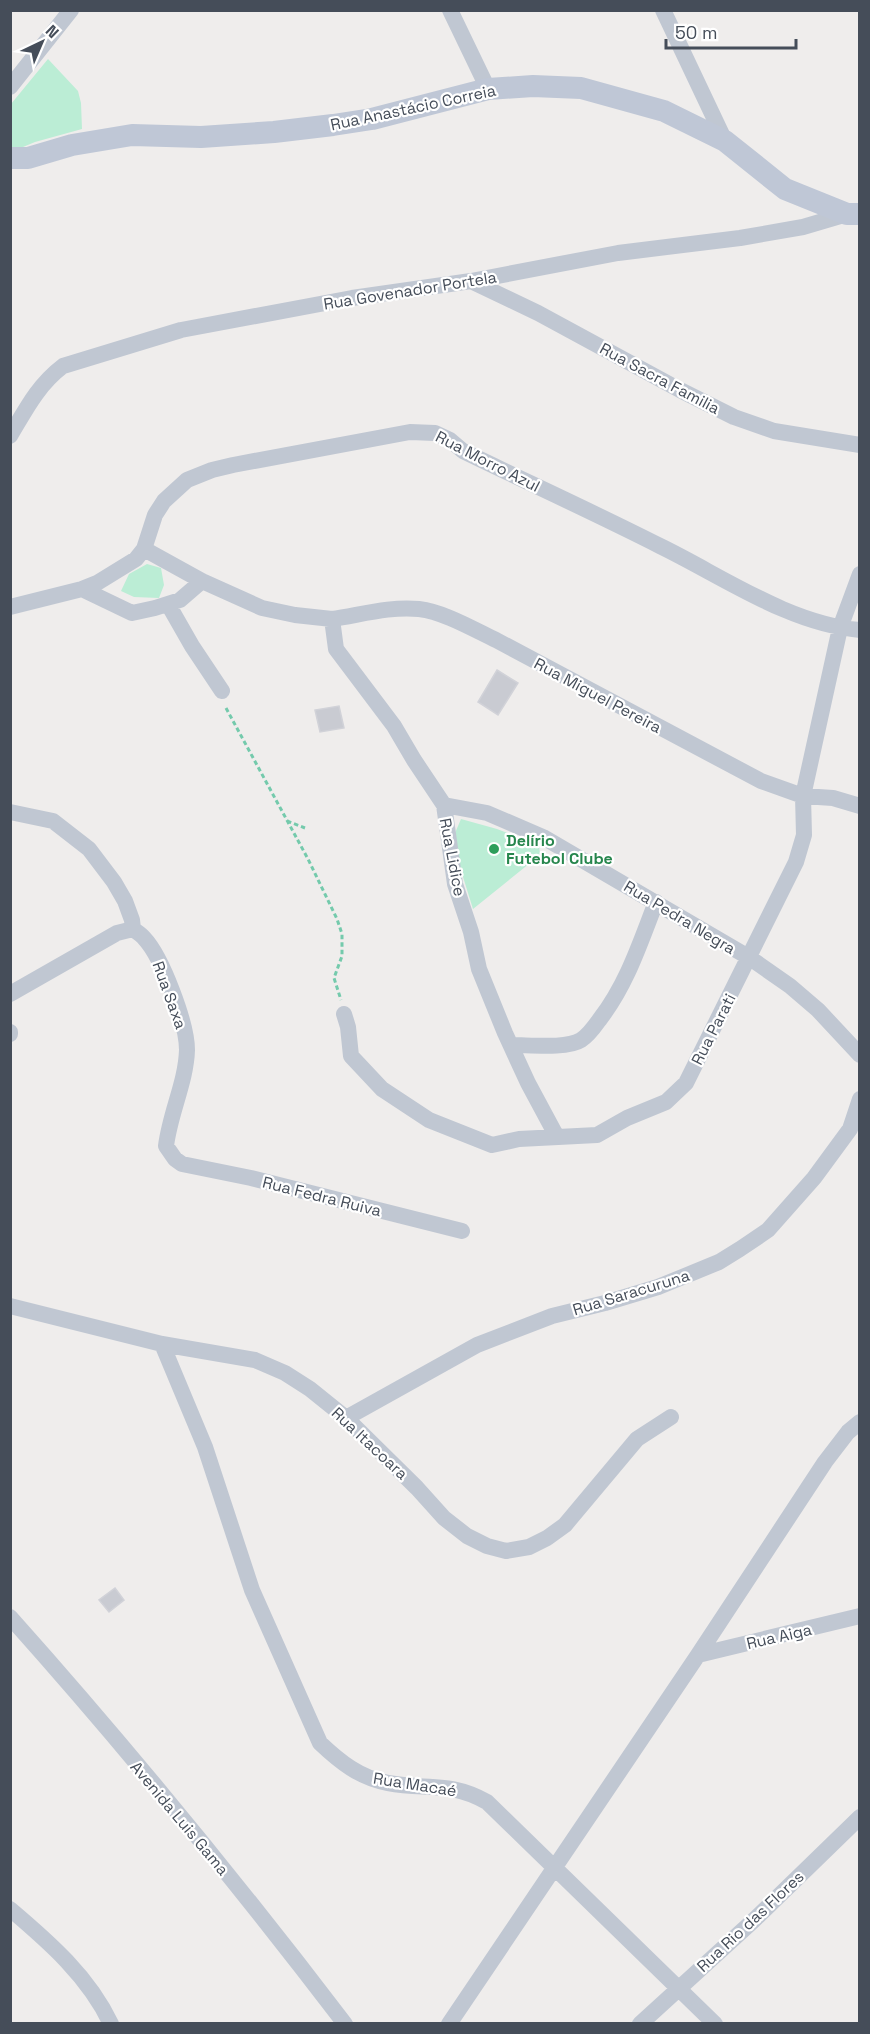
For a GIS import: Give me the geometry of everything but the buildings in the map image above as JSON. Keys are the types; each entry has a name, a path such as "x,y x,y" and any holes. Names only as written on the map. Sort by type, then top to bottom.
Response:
{"main road":[{"name":"Rua Anastácio Correia","path":"10,158 27,158 72,145 132,135 201,137 333,125 372,119 488,89 533,86 581,88 664,111 725,141 785,189 853,214"}],"street":[{"path":"10,87 70,10"},
{"path":"450,10 488,89"},
{"path":"663,10 725,141"},
{"name":"Rua Govenador Portela","path":"10,436 38,388 63,366 181,330 352,298 471,281 618,253 740,238 802,227 853,214"},
{"name":"Rua Sacra Familia","path":"471,281 538,313 734,417 774,431 860,445"},
{"name":"Rua Morro Azul","path":"140,554 155,514 187,480 233,465 423,431 442,436 463,451 660,546 784,610 840,628 860,630"},
{"path":"10,607 97,583 140,554 262,608 332,619"},
{"name":"Rua Parati","path":"344,1014 348,1027 351,1056 382,1089 429,1120 492,1145 519,1139 597,1136 627,1118 666,1102 686,1083 796,862 804,835 803,796 840,628 860,574"},
{"path":"82,589 132,613 180,600 202,581"},
{"path":"168,604 222,691"},
{"name":"Rua Miguel Pereira","path":"332,619 388,609 420,609 454,620 761,781 803,796 833,798 860,806"},
{"name":"Rua Lidice","path":"332,619 336,650 394,726 444,805 455,884 471,932 479,969 528,1083 557,1137"},
{"name":"Rua Pedra Negra","path":"444,805 487,813 543,837 750,958 818,1010 860,1055"},
{"path":"10,812 53,821 89,849 125,901 133,929 117,933 10,994"},
{"path":"512,1046 554,1046 580,1041 593,1029 622,986 656,902"},
{"name":"Rua Saxa","path":"133,929 143,937 160,963 172,991 184,1034 187,1049 183,1075 167,1131 166,1146 175,1159 183,1164"},
{"name":"Rua Saracuruna","path":"346,1418 477,1345 552,1316 658,1287 719,1262 740,1249 768,1230 814,1178 849,1129 860,1099"},
{"name":"Rua Fedra Ruiva","path":"183,1164 251,1178 462,1231"},
{"name":"Rua Itacoara","path":"10,1306 162,1344 255,1360 285,1373 310,1389 346,1418 444,1518 467,1536 487,1546 506,1551 529,1547 547,1538 565,1524 637,1439 671,1418"},
{"name":"Rua Macaé","path":"162,1344 205,1447 252,1590 320,1743 337,1759 358,1773 387,1783 436,1786 473,1794 487,1802 715,2024"},
{"path":"449,2024 825,1462 848,1432 860,1422"},
{"name":"Rua Aiga","path":"698,1655 860,1616"},
{"name":"Avenida Luis Gama","path":"10,1617 62,1675 278,1936 345,2024"},
{"name":"Rua Rio das Flores","path":"640,2024 754,1920 860,1817"},
{"path":"10,1909 76,1970 92,1991 111,2024"}],"path":[{"path":"222,691 226,710 308,859 337,919 342,934 342,956 334,978 344,1014"},
{"path":"286,820 305,828"}],"green space":[{"path":"48,59 78,91 82,129 35,142 11,152 11,104"},
{"path":"147,564 161,568 164,585 159,598 134,597 121,591 129,574"},
{"path":"461,819 497,829 539,845 540,855 473,909 459,864 455,833"}],"place":[{"name":"Delírio Futebol Clube","path":"494,849"}]}
